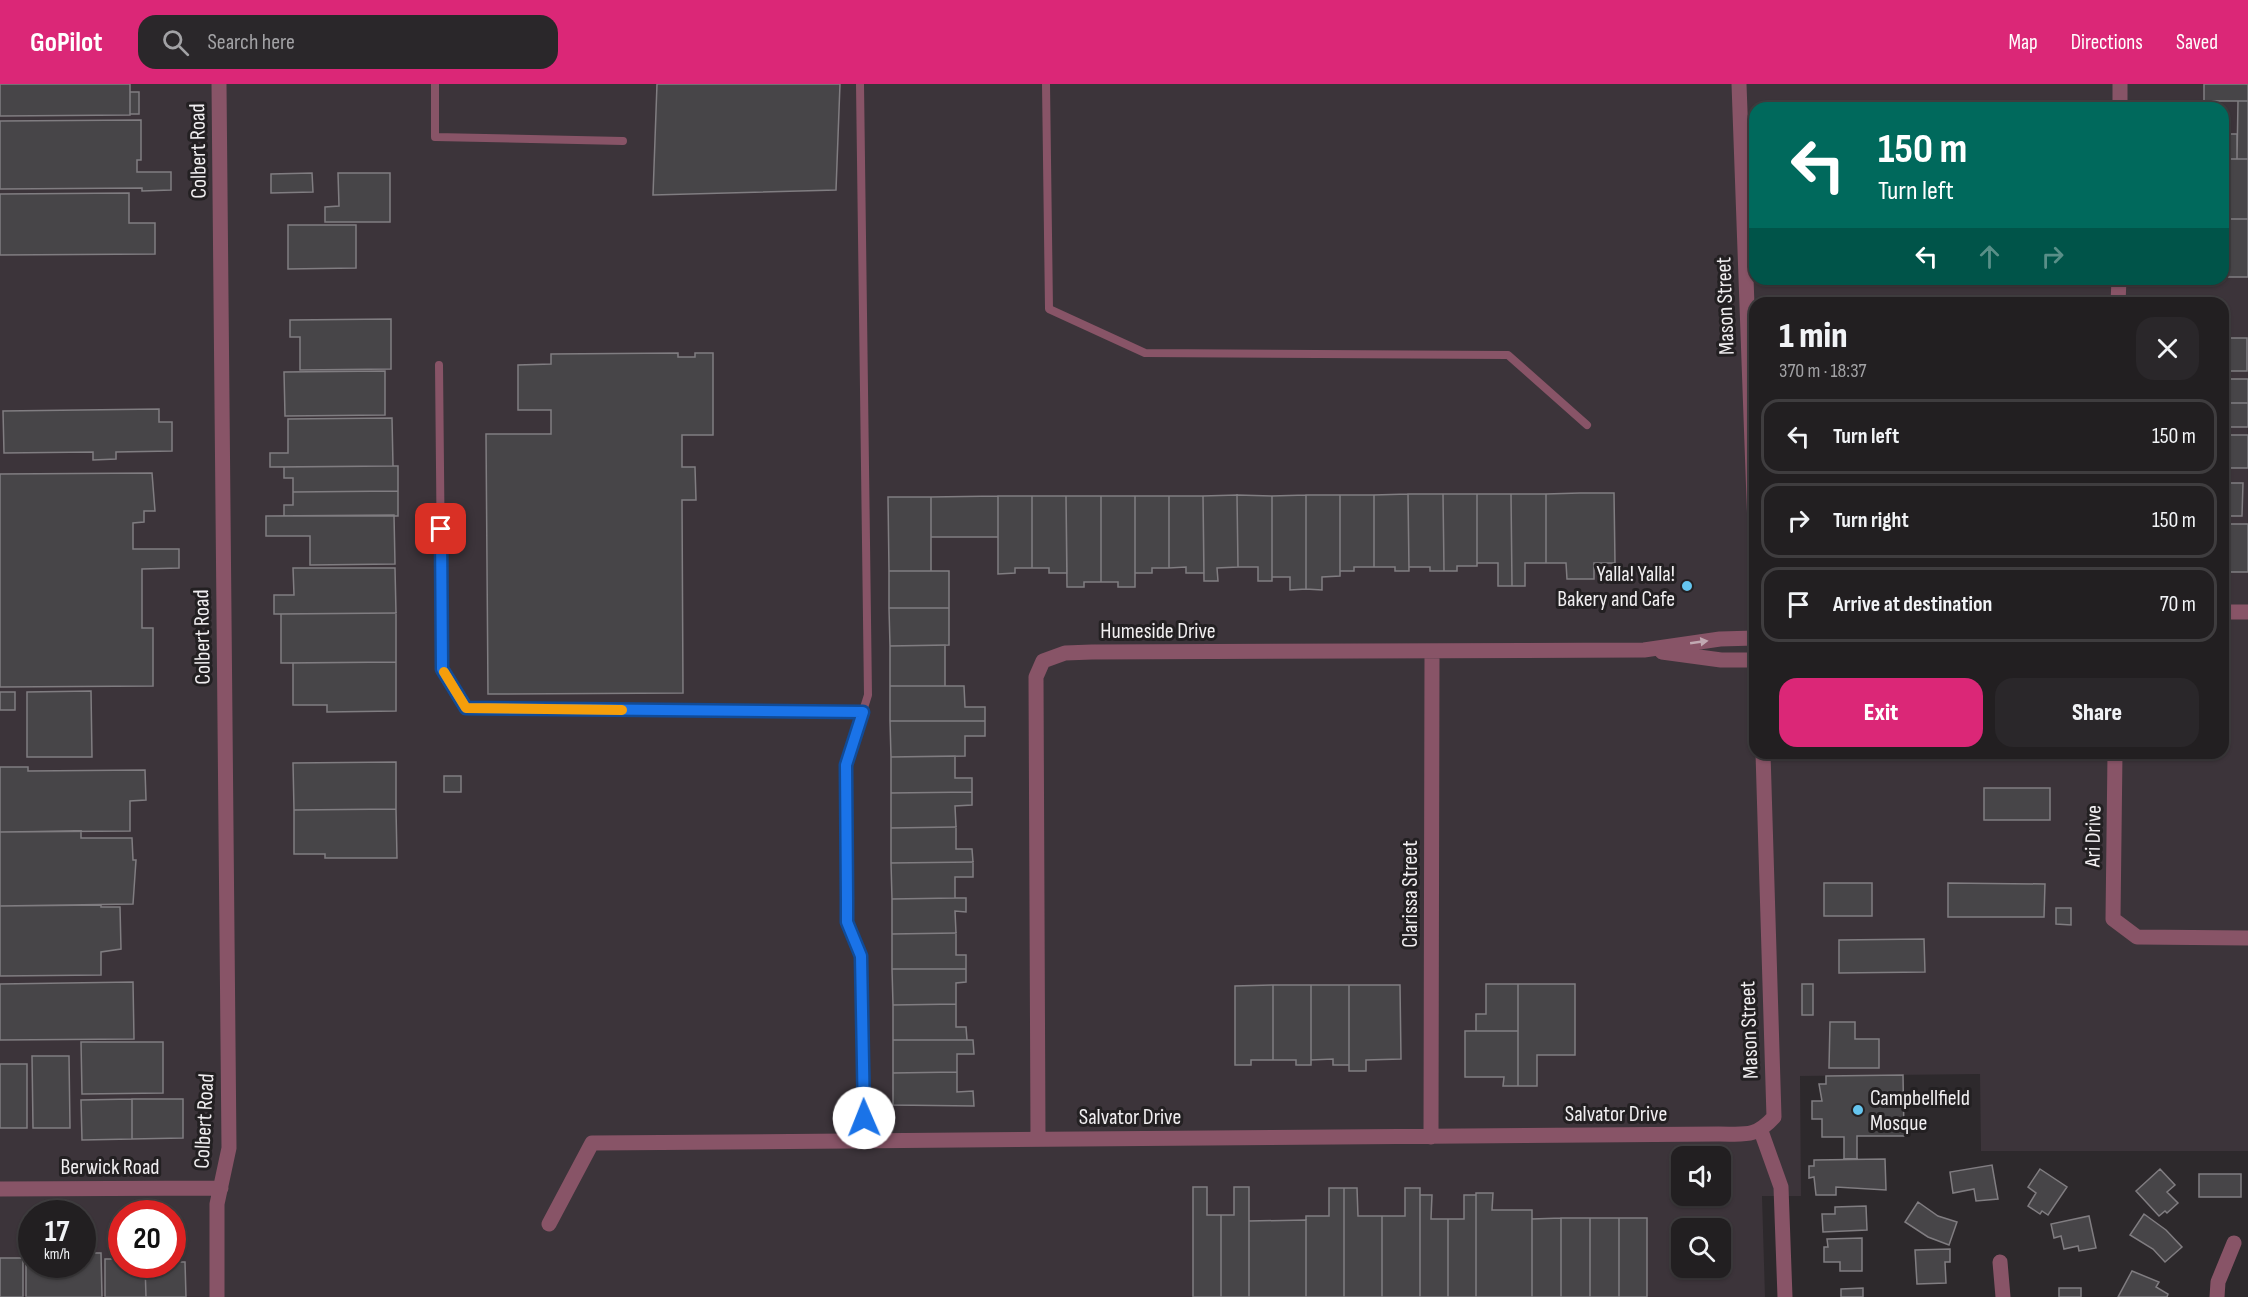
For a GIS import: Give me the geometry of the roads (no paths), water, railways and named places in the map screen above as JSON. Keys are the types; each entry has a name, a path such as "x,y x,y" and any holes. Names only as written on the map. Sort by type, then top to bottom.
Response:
{"street":[{"name":"Colbert Road","path":"217,1297 216,1214 229,1148 219,84"},
{"name":"Mason Street","path":"1739,84 1749,361"},
{"path":"2120,84 2120,102"},
{"path":"2229,612 2248,612"},
{"name":"Humeside Drive","path":"1038,1139 1036,677 1042,661 1065,653 1092,652 1644,650 1720,639 1749,638"},
{"path":"1644,650 1721,660 1749,660"},
{"name":"Clarissa Street","path":"1431,1137 1432,651"},
{"name":"Mason Street","path":"1761,1131 1773,1117 1763,759"},
{"name":"Ari Drive","path":"2115,759 2113,919 2137,937 2248,938"},
{"path":"1761,1131 1781,1187 1785,1297"},
{"name":"Salvator Drive","path":"549,1224 592,1143 1752,1134 1761,1131"},
{"name":"Berwick Road","path":"0,1189 221,1188"},
{"path":"2217,1297 2218,1282 2234,1243"},
{"path":"2000,1262 2003,1297"}],"lane":[{"path":"435,84 435,137 623,141"},
{"path":"861,84 868,695 846,765 847,922 861,956 865,1141"},
{"path":"1046,84 1049,309 1145,353 1508,355 1587,425"},
{"path":"439,365 442,669 466,708 863,712"}],"place":[{"name":"Yalla! Yalla! Bakery and Cafe","path":"1687,586"},
{"name":"Campbellfield Mosque","path":"1858,1110"}]}
